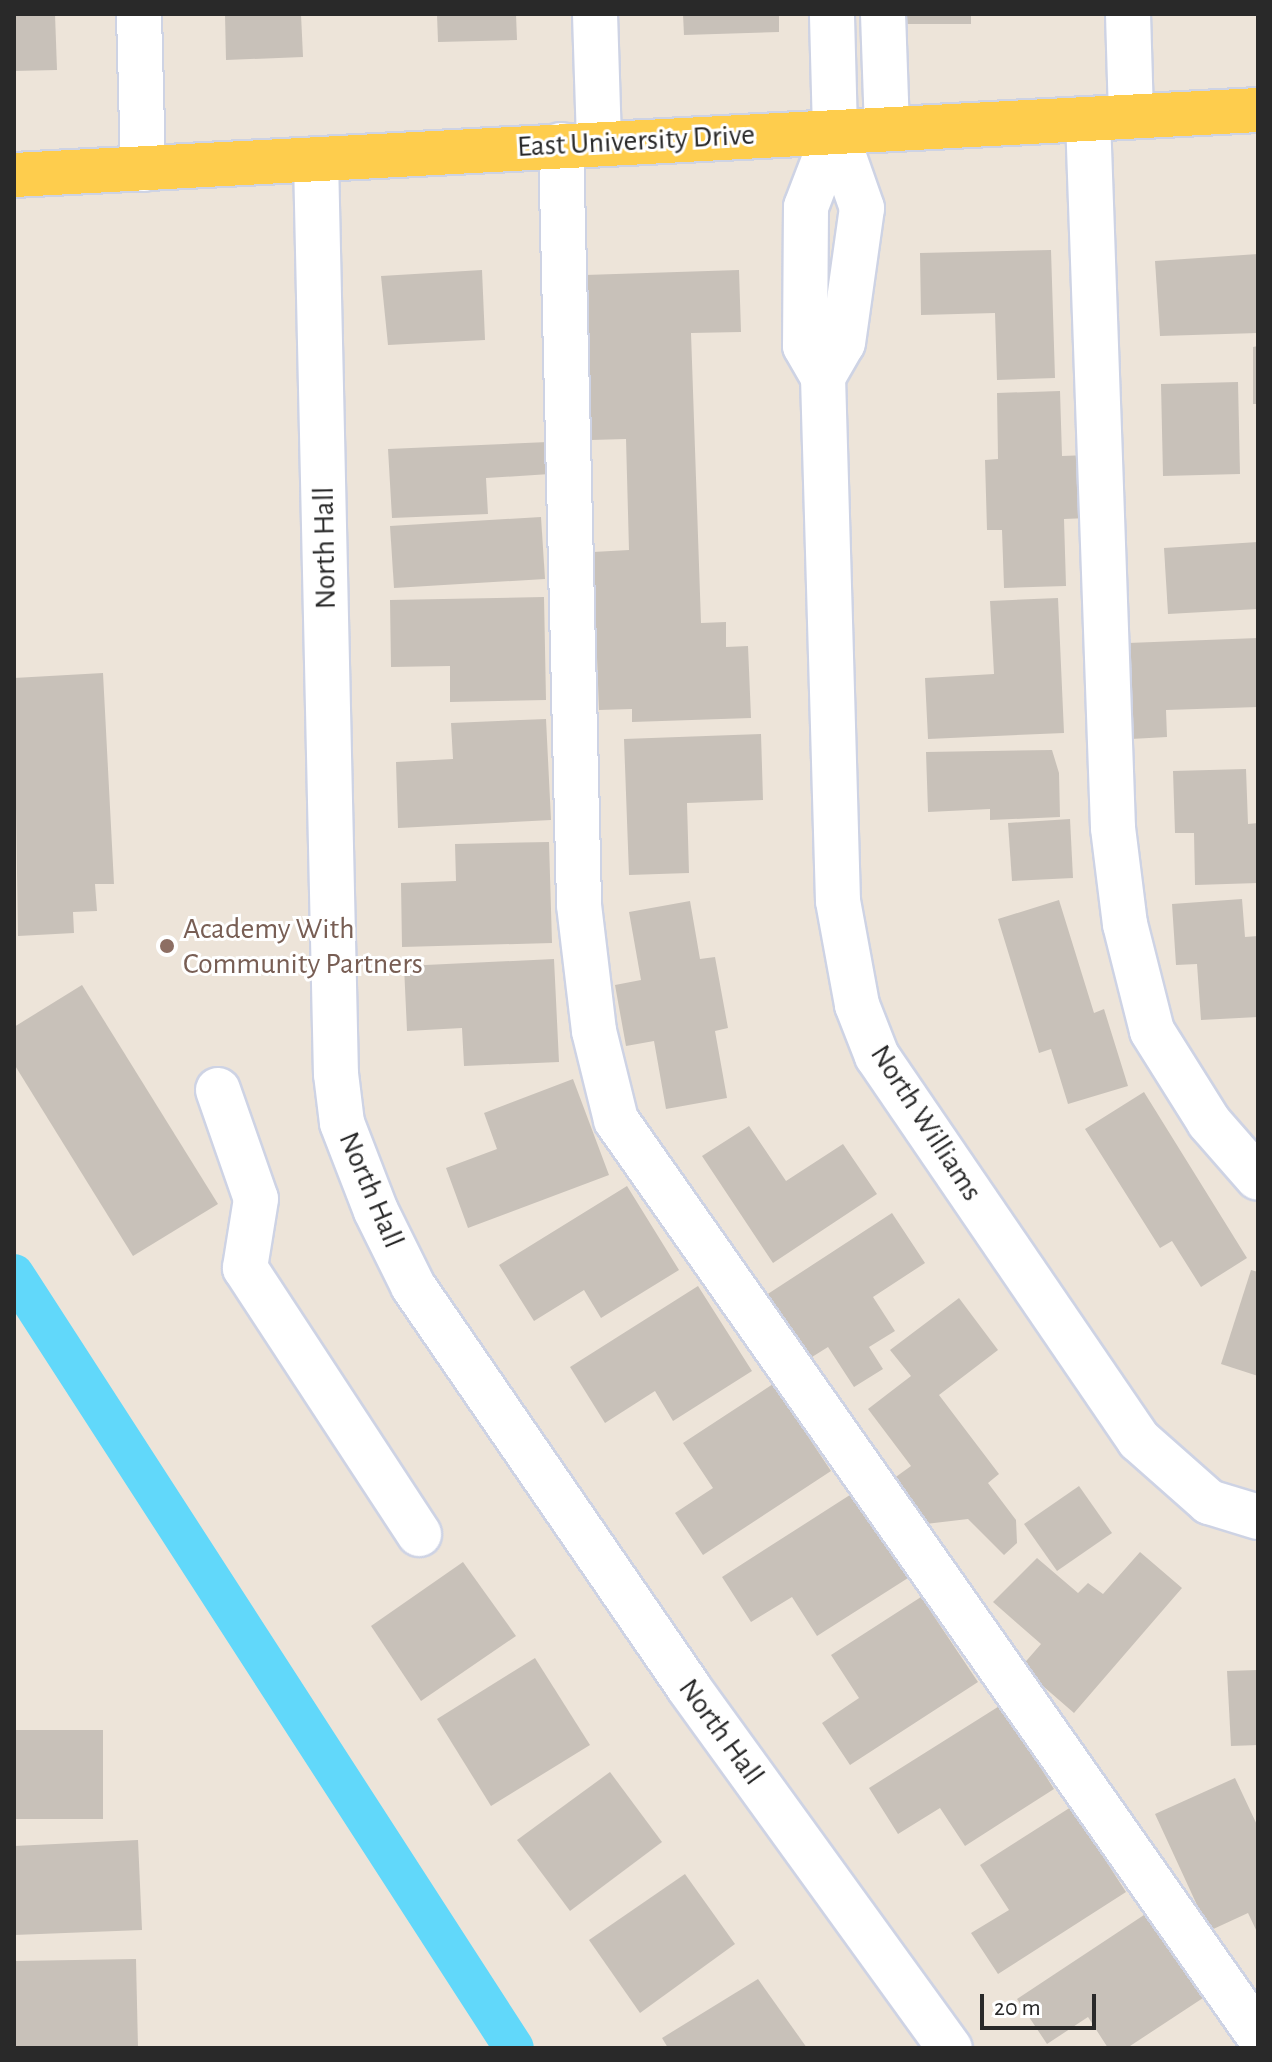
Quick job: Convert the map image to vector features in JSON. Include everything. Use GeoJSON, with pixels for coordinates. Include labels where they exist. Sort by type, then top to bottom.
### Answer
{"type":"FeatureCollection","features":[{"type":"Feature","properties":{"kind":"main road","name":"East University Drive"},"geometry":{"type":"LineString","coordinates":[[14,175],[1258,110]]}},
{"type":"Feature","properties":{"kind":"street"},"geometry":{"type":"LineString","coordinates":[[139,14],[143,169]]}},
{"type":"Feature","properties":{"kind":"street"},"geometry":{"type":"LineString","coordinates":[[595,14],[580,144],[579,905],[594,1031],[616,1120],[1258,2035]]}},
{"type":"Feature","properties":{"kind":"street","name":"North Williams"},"geometry":{"type":"LineString","coordinates":[[832,14],[835,131],[862,208],[843,343],[823,377],[838,901],[857,1005],[877,1056],[1139,1440],[1209,1502],[1258,1517]]}},
{"type":"Feature","properties":{"kind":"street"},"geometry":{"type":"LineString","coordinates":[[883,14],[887,129]]}},
{"type":"Feature","properties":{"kind":"street"},"geometry":{"type":"LineString","coordinates":[[1128,14],[1131,116]]}},
{"type":"Feature","properties":{"kind":"street"},"geometry":{"type":"LineString","coordinates":[[1088,119],[1113,828],[1125,924],[1152,1031],[1209,1122],[1258,1178]]}},
{"type":"Feature","properties":{"kind":"street","name":"North Hall"},"geometry":{"type":"LineString","coordinates":[[316,159],[336,1074],[342,1123],[376,1211],[413,1286],[689,1688],[950,2048]]}},
{"type":"Feature","properties":{"kind":"street"},"geometry":{"type":"LineString","coordinates":[[218,1090],[256,1199],[245,1268],[419,1534]]}},
{"type":"Feature","properties":{"kind":"building"},"geometry":{"type":"Polygon","coordinates":[[[14,14],[55,14],[57,70],[14,71],[14,14]]]}},
{"type":"Feature","properties":{"kind":"building"},"geometry":{"type":"Polygon","coordinates":[[[225,14],[301,14],[303,57],[226,60],[225,14]]]}},
{"type":"Feature","properties":{"kind":"building"},"geometry":{"type":"Polygon","coordinates":[[[437,14],[516,14],[517,40],[438,42],[437,14]]]}},
{"type":"Feature","properties":{"kind":"building"},"geometry":{"type":"Polygon","coordinates":[[[683,14],[779,14],[779,32],[684,35],[683,14]]]}},
{"type":"Feature","properties":{"kind":"building"},"geometry":{"type":"Polygon","coordinates":[[[898,14],[971,14],[971,24],[899,24],[898,14]]]}},
{"type":"Feature","properties":{"kind":"building"},"geometry":{"type":"Polygon","coordinates":[[[1051,250],[1055,378],[997,380],[995,313],[921,315],[920,253],[1051,250]]]}},
{"type":"Feature","properties":{"kind":"building"},"geometry":{"type":"Polygon","coordinates":[[[1258,254],[1258,333],[1160,336],[1155,261],[1258,254]]]}},
{"type":"Feature","properties":{"kind":"building"},"geometry":{"type":"Polygon","coordinates":[[[482,270],[485,340],[388,345],[381,276],[482,270]]]}},
{"type":"Feature","properties":{"kind":"building"},"geometry":{"type":"Polygon","coordinates":[[[739,270],[741,332],[691,333],[701,623],[726,622],[726,647],[748,646],[751,718],[632,722],[632,709],[599,710],[593,552],[629,550],[626,439],[591,440],[585,275],[739,270]]]}},
{"type":"Feature","properties":{"kind":"building"},"geometry":{"type":"Polygon","coordinates":[[[1258,346],[1258,404],[1253,404],[1253,347],[1258,346]]]}},
{"type":"Feature","properties":{"kind":"building"},"geometry":{"type":"Polygon","coordinates":[[[1238,382],[1240,474],[1163,476],[1161,384],[1238,382]]]}},
{"type":"Feature","properties":{"kind":"building"},"geometry":{"type":"Polygon","coordinates":[[[1060,391],[1062,456],[1089,455],[1088,518],[1064,519],[1066,586],[1004,588],[1002,530],[987,530],[985,460],[998,459],[997,393],[1060,391]]]}},
{"type":"Feature","properties":{"kind":"building"},"geometry":{"type":"Polygon","coordinates":[[[548,442],[550,474],[486,478],[488,514],[392,518],[388,449],[548,442]]]}},
{"type":"Feature","properties":{"kind":"building"},"geometry":{"type":"Polygon","coordinates":[[[541,517],[545,579],[394,588],[390,526],[541,517]]]}},
{"type":"Feature","properties":{"kind":"building"},"geometry":{"type":"Polygon","coordinates":[[[1258,542],[1258,609],[1168,614],[1164,548],[1258,542]]]}},
{"type":"Feature","properties":{"kind":"building"},"geometry":{"type":"Polygon","coordinates":[[[544,597],[546,700],[450,702],[450,666],[391,667],[390,600],[544,597]]]}},
{"type":"Feature","properties":{"kind":"building"},"geometry":{"type":"Polygon","coordinates":[[[1058,598],[1064,733],[928,739],[925,678],[994,674],[990,601],[1058,598]]]}},
{"type":"Feature","properties":{"kind":"building"},"geometry":{"type":"Polygon","coordinates":[[[1258,638],[1258,707],[1166,710],[1167,737],[1131,739],[1128,643],[1258,638]]]}},
{"type":"Feature","properties":{"kind":"building"},"geometry":{"type":"Polygon","coordinates":[[[103,673],[114,884],[95,884],[97,911],[73,912],[74,933],[18,936],[14,678],[103,673]]]}},
{"type":"Feature","properties":{"kind":"building"},"geometry":{"type":"Polygon","coordinates":[[[546,719],[551,820],[398,828],[396,762],[453,759],[451,723],[546,719]]]}},
{"type":"Feature","properties":{"kind":"building"},"geometry":{"type":"Polygon","coordinates":[[[761,734],[763,800],[687,803],[689,873],[629,875],[624,739],[761,734]]]}},
{"type":"Feature","properties":{"kind":"building"},"geometry":{"type":"Polygon","coordinates":[[[1052,750],[1059,773],[1060,817],[990,820],[990,809],[928,812],[926,752],[1052,750]]]}},
{"type":"Feature","properties":{"kind":"building"},"geometry":{"type":"Polygon","coordinates":[[[1246,769],[1248,824],[1258,823],[1258,883],[1195,885],[1194,833],[1175,833],[1173,771],[1246,769]]]}},
{"type":"Feature","properties":{"kind":"building"},"geometry":{"type":"Polygon","coordinates":[[[1070,819],[1073,878],[1012,881],[1008,823],[1070,819]]]}},
{"type":"Feature","properties":{"kind":"building"},"geometry":{"type":"Polygon","coordinates":[[[549,842],[552,943],[402,947],[401,883],[456,881],[455,844],[549,842]]]}},
{"type":"Feature","properties":{"kind":"building"},"geometry":{"type":"Polygon","coordinates":[[[1242,899],[1245,937],[1258,936],[1258,1017],[1201,1020],[1197,964],[1176,965],[1172,904],[1242,899]]]}},
{"type":"Feature","properties":{"kind":"building"},"geometry":{"type":"Polygon","coordinates":[[[1059,900],[1094,1013],[1104,1009],[1128,1086],[1068,1104],[1051,1049],[1039,1053],[998,919],[1059,900]]]}},
{"type":"Feature","properties":{"kind":"building"},"geometry":{"type":"Polygon","coordinates":[[[690,901],[700,959],[715,957],[728,1028],[715,1031],[727,1098],[666,1109],[654,1041],[626,1046],[615,985],[641,980],[629,912],[690,901]]]}},
{"type":"Feature","properties":{"kind":"building"},"geometry":{"type":"Polygon","coordinates":[[[554,959],[559,1062],[464,1066],[462,1028],[407,1031],[404,966],[554,959]]]}},
{"type":"Feature","properties":{"kind":"building"},"geometry":{"type":"Polygon","coordinates":[[[82,985],[218,1204],[133,1256],[14,1064],[14,1027],[82,985]]]}},
{"type":"Feature","properties":{"kind":"building"},"geometry":{"type":"Polygon","coordinates":[[[573,1079],[609,1175],[468,1228],[446,1168],[497,1149],[484,1113],[573,1079]]]}},
{"type":"Feature","properties":{"kind":"building"},"geometry":{"type":"Polygon","coordinates":[[[1144,1092],[1247,1258],[1201,1287],[1172,1241],[1160,1248],[1085,1129],[1144,1092]]]}},
{"type":"Feature","properties":{"kind":"building"},"geometry":{"type":"Polygon","coordinates":[[[749,1126],[786,1181],[843,1144],[877,1194],[773,1263],[702,1156],[749,1126]]]}},
{"type":"Feature","properties":{"kind":"building"},"geometry":{"type":"Polygon","coordinates":[[[627,1186],[679,1270],[601,1318],[584,1290],[534,1321],[499,1265],[627,1186]]]}},
{"type":"Feature","properties":{"kind":"building"},"geometry":{"type":"Polygon","coordinates":[[[892,1213],[925,1263],[873,1297],[895,1331],[869,1347],[883,1369],[854,1387],[828,1347],[796,1367],[754,1303],[892,1213]]]}},
{"type":"Feature","properties":{"kind":"building"},"geometry":{"type":"Polygon","coordinates":[[[1251,1270],[1258,1272],[1258,1376],[1221,1364],[1251,1270]]]}},
{"type":"Feature","properties":{"kind":"building"},"geometry":{"type":"Polygon","coordinates":[[[698,1286],[752,1371],[673,1421],[655,1391],[605,1423],[570,1367],[698,1286]]]}},
{"type":"Feature","properties":{"kind":"building"},"geometry":{"type":"Polygon","coordinates":[[[959,1298],[998,1350],[939,1395],[999,1474],[988,1483],[1016,1520],[1017,1543],[1004,1555],[968,1519],[917,1525],[886,1484],[911,1466],[868,1409],[911,1376],[890,1350],[959,1298]]]}},
{"type":"Feature","properties":{"kind":"building"},"geometry":{"type":"Polygon","coordinates":[[[773,1384],[831,1471],[703,1555],[675,1513],[713,1488],[683,1443],[773,1384]]]}},
{"type":"Feature","properties":{"kind":"building"},"geometry":{"type":"Polygon","coordinates":[[[1079,1486],[1112,1533],[1057,1571],[1024,1524],[1079,1486]]]}},
{"type":"Feature","properties":{"kind":"building"},"geometry":{"type":"Polygon","coordinates":[[[853,1493],[908,1578],[817,1636],[792,1597],[751,1622],[722,1577],[853,1493]]]}},
{"type":"Feature","properties":{"kind":"building"},"geometry":{"type":"Polygon","coordinates":[[[1140,1552],[1182,1588],[1074,1713],[1021,1667],[1041,1644],[993,1602],[1037,1558],[1078,1593],[1088,1583],[1103,1594],[1140,1552]]]}},
{"type":"Feature","properties":{"kind":"building"},"geometry":{"type":"Polygon","coordinates":[[[463,1562],[516,1636],[421,1701],[371,1626],[463,1562]]]}},
{"type":"Feature","properties":{"kind":"building"},"geometry":{"type":"Polygon","coordinates":[[[921,1597],[978,1682],[850,1765],[822,1723],[859,1698],[831,1655],[921,1597]]]}},
{"type":"Feature","properties":{"kind":"building"},"geometry":{"type":"Polygon","coordinates":[[[535,1658],[590,1745],[491,1806],[437,1719],[535,1658]]]}},
{"type":"Feature","properties":{"kind":"building"},"geometry":{"type":"Polygon","coordinates":[[[1258,1670],[1258,1745],[1231,1746],[1227,1671],[1258,1670]]]}},
{"type":"Feature","properties":{"kind":"building"},"geometry":{"type":"Polygon","coordinates":[[[1001,1705],[1054,1789],[965,1846],[940,1808],[898,1834],[869,1788],[1001,1705]]]}},
{"type":"Feature","properties":{"kind":"building"},"geometry":{"type":"Polygon","coordinates":[[[14,1730],[103,1730],[103,1819],[14,1819],[14,1730]]]}},
{"type":"Feature","properties":{"kind":"building"},"geometry":{"type":"Polygon","coordinates":[[[610,1772],[662,1842],[570,1911],[517,1840],[610,1772]]]}},
{"type":"Feature","properties":{"kind":"building"},"geometry":{"type":"Polygon","coordinates":[[[1235,1778],[1258,1827],[1258,1934],[1248,1913],[1209,1931],[1155,1814],[1235,1778]]]}},
{"type":"Feature","properties":{"kind":"building"},"geometry":{"type":"Polygon","coordinates":[[[1071,1807],[1126,1892],[998,1974],[971,1933],[1009,1910],[980,1865],[1071,1807]]]}},
{"type":"Feature","properties":{"kind":"building"},"geometry":{"type":"Polygon","coordinates":[[[138,1840],[142,1930],[14,1935],[14,1846],[138,1840]]]}},
{"type":"Feature","properties":{"kind":"building"},"geometry":{"type":"Polygon","coordinates":[[[685,1874],[735,1944],[640,2013],[589,1940],[685,1874]]]}},
{"type":"Feature","properties":{"kind":"building"},"geometry":{"type":"Polygon","coordinates":[[[1147,1913],[1203,1998],[1127,2048],[1108,2048],[1088,2017],[1047,2044],[1017,1999],[1147,1913]]]}},
{"type":"Feature","properties":{"kind":"building"},"geometry":{"type":"Polygon","coordinates":[[[136,1959],[138,2048],[14,2048],[14,1961],[136,1959]]]}},
{"type":"Feature","properties":{"kind":"building"},"geometry":{"type":"Polygon","coordinates":[[[758,1979],[807,2048],[668,2048],[662,2038],[758,1979]]]}},
{"type":"Feature","properties":{"kind":"waterway"},"geometry":{"type":"LineString","coordinates":[[14,1274],[514,2048]]}},
{"type":"Feature","properties":{"kind":"place","name":"Academy With Community Partners"},"geometry":{"type":"Point","coordinates":[167,946]}}]}
